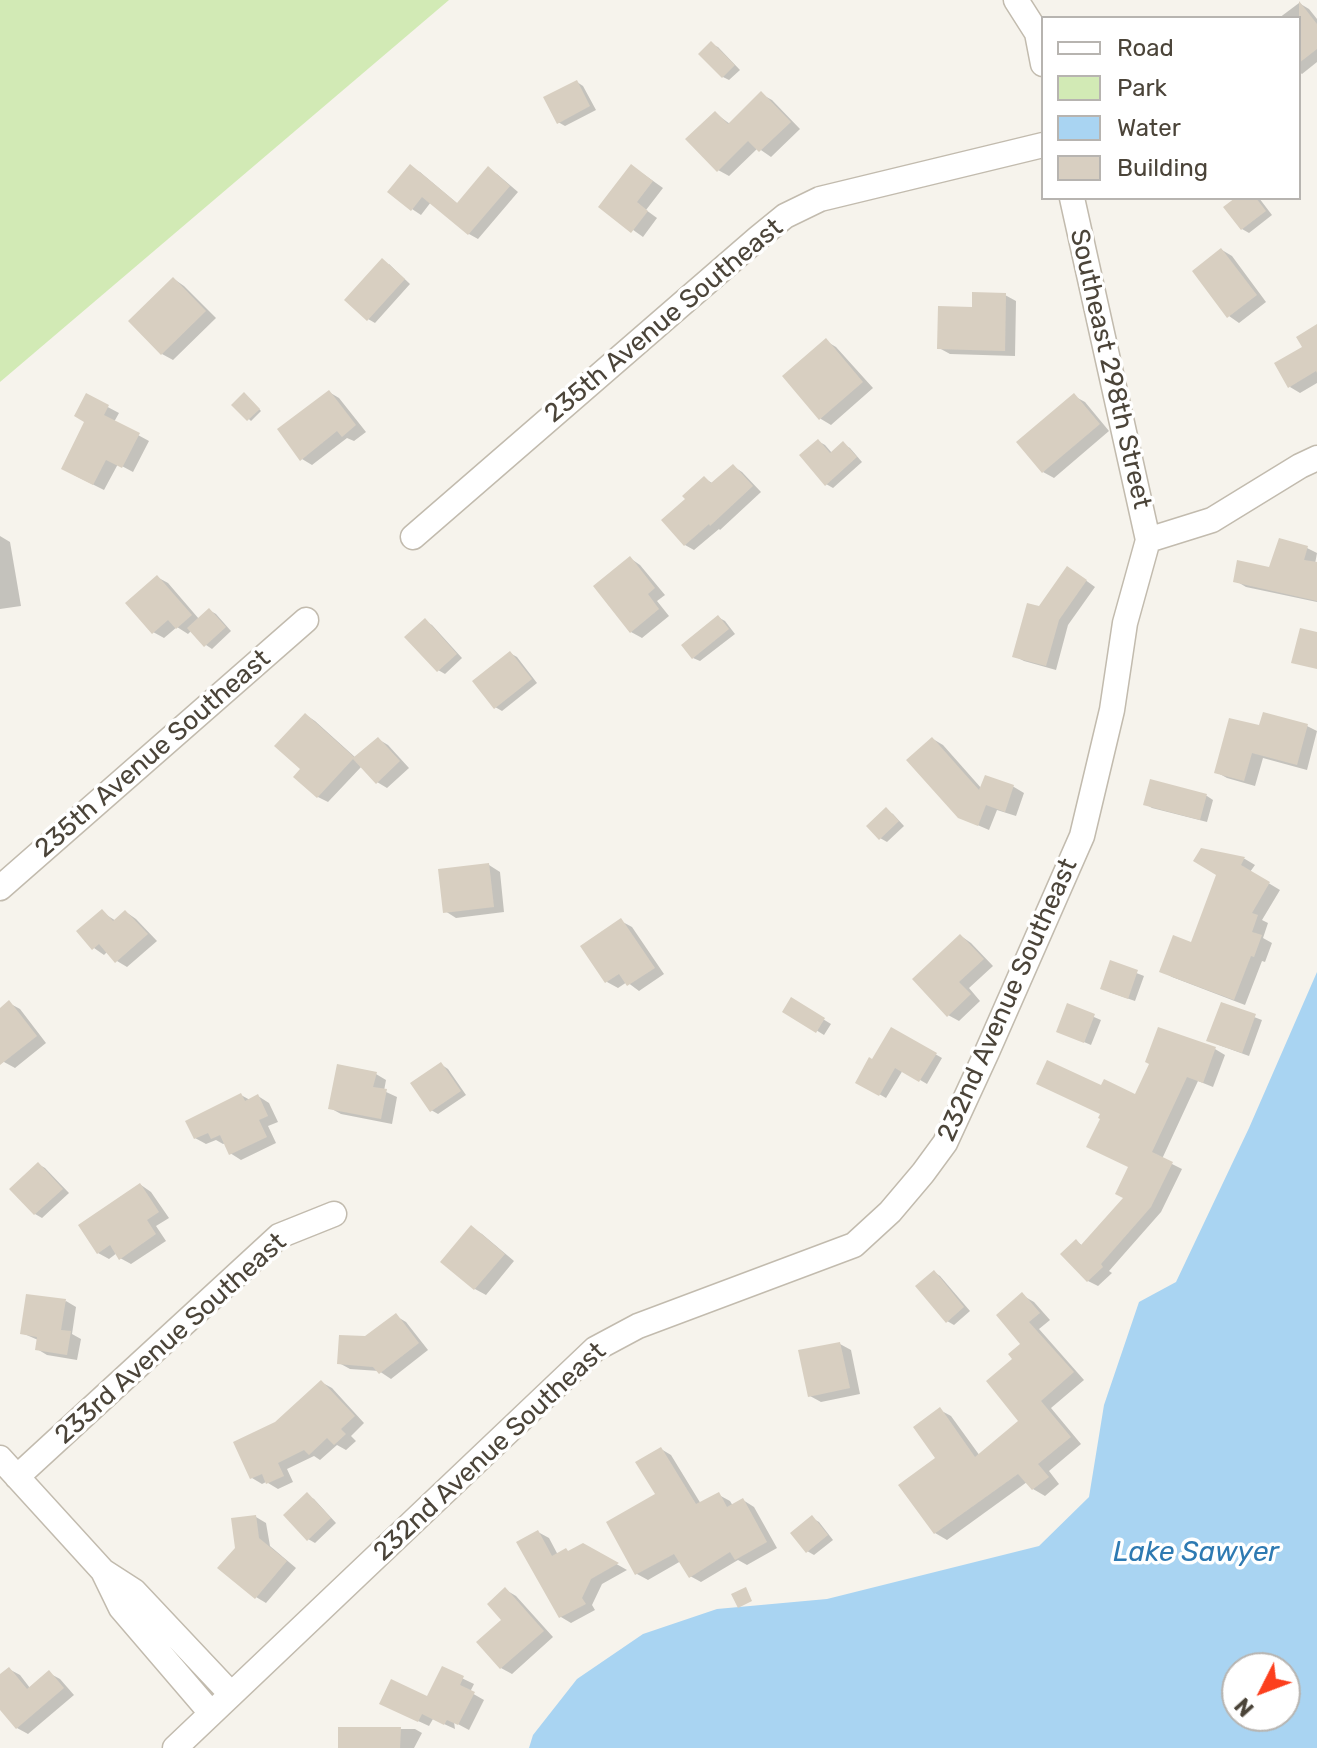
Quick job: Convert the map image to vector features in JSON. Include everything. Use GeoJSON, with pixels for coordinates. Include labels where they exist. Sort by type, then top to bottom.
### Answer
{"type":"FeatureCollection","features":[{"type":"Feature","properties":{"kind":"street"},"geometry":{"type":"LineString","coordinates":[[1016,0],[1037,33],[1041,54]]}},
{"type":"Feature","properties":{"kind":"street","name":"235th Avenue Southeast"},"geometry":{"type":"LineString","coordinates":[[413,537],[785,216],[820,199],[1041,145]]}},
{"type":"Feature","properties":{"kind":"street","name":"Southeast 298th Street"},"geometry":{"type":"LineString","coordinates":[[1072,200],[1148,540]]}},
{"type":"Feature","properties":{"kind":"street"},"geometry":{"type":"LineString","coordinates":[[1148,540],[1212,520],[1317,458]]}},
{"type":"Feature","properties":{"kind":"street","name":"232nd Avenue Southeast"},"geometry":{"type":"LineString","coordinates":[[175,1748],[595,1349],[638,1326],[854,1245],[890,1212],[923,1173],[945,1143],[1082,836],[1112,710],[1125,623],[1148,540]]}},
{"type":"Feature","properties":{"kind":"street","name":"235th Avenue Southeast"},"geometry":{"type":"LineString","coordinates":[[0,888],[306,620]]}},
{"type":"Feature","properties":{"kind":"street","name":"233rd Avenue Southeast"},"geometry":{"type":"LineString","coordinates":[[17,1477],[279,1236],[334,1214]]}},
{"type":"Feature","properties":{"kind":"street"},"geometry":{"type":"LineString","coordinates":[[0,1458],[103,1571],[134,1591],[231,1694]]}},
{"type":"Feature","properties":{"kind":"street"},"geometry":{"type":"LineString","coordinates":[[103,1571],[121,1608],[211,1713]]}},
{"type":"Feature","properties":{"kind":"green space"},"geometry":{"type":"Polygon","coordinates":[[[0,0],[449,0],[0,382],[0,0]]]}},
{"type":"Feature","properties":{"kind":"water","name":"Lake Sawyer"},"geometry":{"type":"Polygon","coordinates":[[[1317,972],[1317,1748],[529,1748],[533,1735],[577,1679],[643,1634],[717,1609],[827,1599],[1039,1546],[1089,1497],[1104,1405],[1139,1302],[1176,1282],[1249,1128],[1317,972]]]}},
{"type":"Feature","properties":{"kind":"building"},"geometry":{"type":"Polygon","coordinates":[[[1299,1],[1317,24],[1317,49],[1301,61],[1301,16],[1299,1]]]}},
{"type":"Feature","properties":{"kind":"building"},"geometry":{"type":"Polygon","coordinates":[[[711,41],[735,65],[722,78],[698,54],[711,41]]]}},
{"type":"Feature","properties":{"kind":"building"},"geometry":{"type":"Polygon","coordinates":[[[577,80],[590,106],[557,124],[543,97],[577,80]]]}},
{"type":"Feature","properties":{"kind":"building"},"geometry":{"type":"Polygon","coordinates":[[[761,91],[791,122],[759,152],[748,141],[717,172],[685,139],[715,111],[728,124],[761,91]]]}},
{"type":"Feature","properties":{"kind":"building"},"geometry":{"type":"Polygon","coordinates":[[[410,164],[457,203],[488,166],[510,186],[468,235],[422,197],[411,211],[387,192],[410,164]]]}},
{"type":"Feature","properties":{"kind":"building"},"geometry":{"type":"Polygon","coordinates":[[[631,164],[653,181],[637,202],[648,211],[631,233],[598,207],[631,164]]]}},
{"type":"Feature","properties":{"kind":"building"},"geometry":{"type":"Polygon","coordinates":[[[1232,200],[1258,200],[1266,211],[1241,230],[1223,207],[1232,200]]]}},
{"type":"Feature","properties":{"kind":"building"},"geometry":{"type":"Polygon","coordinates":[[[1221,248],[1257,295],[1227,318],[1192,271],[1221,248]]]}},
{"type":"Feature","properties":{"kind":"building"},"geometry":{"type":"Polygon","coordinates":[[[382,258],[405,279],[367,321],[344,300],[382,258]]]}},
{"type":"Feature","properties":{"kind":"building"},"geometry":{"type":"Polygon","coordinates":[[[173,277],[206,311],[161,355],[128,321],[173,277]]]}},
{"type":"Feature","properties":{"kind":"building"},"geometry":{"type":"Polygon","coordinates":[[[972,292],[1006,293],[1005,351],[937,349],[938,306],[972,307],[972,292]]]}},
{"type":"Feature","properties":{"kind":"building"},"geometry":{"type":"Polygon","coordinates":[[[1317,324],[1317,373],[1288,388],[1274,363],[1302,347],[1296,337],[1317,324]]]}},
{"type":"Feature","properties":{"kind":"building"},"geometry":{"type":"Polygon","coordinates":[[[826,338],[863,382],[819,420],[782,376],[826,338]]]}},
{"type":"Feature","properties":{"kind":"building"},"geometry":{"type":"Polygon","coordinates":[[[329,390],[356,425],[342,437],[337,431],[300,461],[277,429],[329,390]]]}},
{"type":"Feature","properties":{"kind":"building"},"geometry":{"type":"Polygon","coordinates":[[[244,392],[260,409],[247,421],[231,405],[244,392]]]}},
{"type":"Feature","properties":{"kind":"building"},"geometry":{"type":"Polygon","coordinates":[[[86,393],[109,405],[104,415],[140,433],[122,468],[106,460],[93,485],[61,469],[84,422],[74,416],[86,393]]]}},
{"type":"Feature","properties":{"kind":"building"},"geometry":{"type":"Polygon","coordinates":[[[1074,393],[1100,424],[1042,473],[1016,442],[1074,393]]]}},
{"type":"Feature","properties":{"kind":"building"},"geometry":{"type":"Polygon","coordinates":[[[818,439],[830,453],[843,441],[857,457],[825,486],[799,455],[818,439]]]}},
{"type":"Feature","properties":{"kind":"building"},"geometry":{"type":"Polygon","coordinates":[[[733,464],[753,486],[684,546],[661,520],[685,499],[682,496],[704,476],[711,483],[733,464]]]}},
{"type":"Feature","properties":{"kind":"building"},"geometry":{"type":"Polygon","coordinates":[[[1279,538],[1308,546],[1304,560],[1317,562],[1317,601],[1233,582],[1237,560],[1269,567],[1279,538]]]}},
{"type":"Feature","properties":{"kind":"building"},"geometry":{"type":"Polygon","coordinates":[[[630,556],[655,588],[648,594],[659,609],[630,633],[593,586],[630,556]]]}},
{"type":"Feature","properties":{"kind":"building"},"geometry":{"type":"Polygon","coordinates":[[[1067,566],[1087,580],[1059,620],[1046,666],[1012,657],[1027,603],[1039,606],[1067,566]]]}},
{"type":"Feature","properties":{"kind":"building"},"geometry":{"type":"Polygon","coordinates":[[[157,575],[192,615],[176,629],[168,620],[152,634],[125,603],[157,575]]]}},
{"type":"Feature","properties":{"kind":"building"},"geometry":{"type":"Polygon","coordinates":[[[209,608],[226,627],[204,647],[187,628],[209,608]]]}},
{"type":"Feature","properties":{"kind":"building"},"geometry":{"type":"Polygon","coordinates":[[[718,615],[729,629],[692,659],[681,645],[718,615]]]}},
{"type":"Feature","properties":{"kind":"building"},"geometry":{"type":"Polygon","coordinates":[[[425,618],[457,654],[437,672],[404,637],[425,618]]]}},
{"type":"Feature","properties":{"kind":"building"},"geometry":{"type":"Polygon","coordinates":[[[1300,628],[1317,632],[1317,669],[1291,663],[1300,628]]]}},
{"type":"Feature","properties":{"kind":"building"},"geometry":{"type":"Polygon","coordinates":[[[510,651],[532,679],[494,709],[472,681],[510,651]]]}},
{"type":"Feature","properties":{"kind":"building"},"geometry":{"type":"Polygon","coordinates":[[[1263,712],[1308,724],[1297,765],[1252,753],[1244,781],[1214,773],[1229,718],[1259,725],[1263,712]]]}},
{"type":"Feature","properties":{"kind":"building"},"geometry":{"type":"Polygon","coordinates":[[[305,713],[354,757],[378,737],[400,761],[376,784],[353,759],[317,798],[293,777],[300,769],[274,746],[305,713]]]}},
{"type":"Feature","properties":{"kind":"building"},"geometry":{"type":"Polygon","coordinates":[[[932,737],[979,790],[985,775],[1014,785],[1005,812],[986,805],[978,826],[958,818],[906,760],[932,737]]]}},
{"type":"Feature","properties":{"kind":"building"},"geometry":{"type":"Polygon","coordinates":[[[1150,779],[1207,794],[1200,820],[1143,805],[1150,779]]]}},
{"type":"Feature","properties":{"kind":"building"},"geometry":{"type":"Polygon","coordinates":[[[886,807],[899,821],[879,840],[866,826],[886,807]]]}},
{"type":"Feature","properties":{"kind":"building"},"geometry":{"type":"Polygon","coordinates":[[[1201,848],[1245,857],[1241,865],[1270,882],[1252,913],[1258,915],[1252,932],[1262,935],[1234,1000],[1159,972],[1173,935],[1191,942],[1216,875],[1193,861],[1201,848]]]}},
{"type":"Feature","properties":{"kind":"building"},"geometry":{"type":"Polygon","coordinates":[[[489,863],[494,907],[443,913],[438,869],[489,863]]]}},
{"type":"Feature","properties":{"kind":"building"},"geometry":{"type":"Polygon","coordinates":[[[102,909],[113,921],[125,910],[148,934],[115,963],[99,944],[92,950],[76,931],[102,909]]]}},
{"type":"Feature","properties":{"kind":"building"},"geometry":{"type":"Polygon","coordinates":[[[621,918],[655,968],[627,986],[619,974],[605,983],[580,946],[621,918]]]}},
{"type":"Feature","properties":{"kind":"building"},"geometry":{"type":"Polygon","coordinates":[[[960,934],[984,959],[959,982],[971,994],[947,1017],[912,979],[960,934]]]}},
{"type":"Feature","properties":{"kind":"building"},"geometry":{"type":"Polygon","coordinates":[[[1110,960],[1138,970],[1128,999],[1100,989],[1110,960]]]}},
{"type":"Feature","properties":{"kind":"building"},"geometry":{"type":"Polygon","coordinates":[[[791,997],[825,1018],[816,1033],[782,1012],[791,997]]]}},
{"type":"Feature","properties":{"kind":"building"},"geometry":{"type":"Polygon","coordinates":[[[9,1000],[37,1036],[0,1065],[0,1008],[9,1000]]]}},
{"type":"Feature","properties":{"kind":"building"},"geometry":{"type":"Polygon","coordinates":[[[1221,1002],[1256,1014],[1242,1053],[1206,1041],[1221,1002]]]}},
{"type":"Feature","properties":{"kind":"building"},"geometry":{"type":"Polygon","coordinates":[[[1067,1003],[1095,1014],[1084,1043],[1056,1032],[1067,1003]]]}},
{"type":"Feature","properties":{"kind":"building"},"geometry":{"type":"Polygon","coordinates":[[[891,1027],[937,1053],[919,1082],[895,1068],[879,1096],[855,1083],[891,1027]]]}},
{"type":"Feature","properties":{"kind":"building"},"geometry":{"type":"Polygon","coordinates":[[[1158,1027],[1216,1047],[1203,1083],[1187,1077],[1152,1152],[1173,1162],[1151,1207],[1101,1264],[1103,1267],[1087,1282],[1060,1254],[1076,1239],[1081,1245],[1123,1198],[1115,1194],[1128,1167],[1086,1147],[1100,1114],[1036,1084],[1047,1060],[1101,1085],[1104,1079],[1135,1094],[1149,1064],[1145,1062],[1158,1027]]]}},
{"type":"Feature","properties":{"kind":"building"},"geometry":{"type":"Polygon","coordinates":[[[441,1062],[461,1091],[430,1112],[410,1083],[441,1062]]]}},
{"type":"Feature","properties":{"kind":"building"},"geometry":{"type":"Polygon","coordinates":[[[337,1064],[377,1072],[373,1087],[387,1089],[381,1119],[328,1109],[337,1064]]]}},
{"type":"Feature","properties":{"kind":"building"},"geometry":{"type":"Polygon","coordinates":[[[241,1093],[245,1101],[258,1094],[268,1116],[259,1120],[267,1137],[229,1155],[220,1135],[211,1139],[208,1133],[194,1139],[185,1121],[241,1093]]]}},
{"type":"Feature","properties":{"kind":"building"},"geometry":{"type":"Polygon","coordinates":[[[38,1162],[63,1189],[34,1215],[9,1189],[38,1162]]]}},
{"type":"Feature","properties":{"kind":"building"},"geometry":{"type":"Polygon","coordinates":[[[140,1183],[159,1212],[147,1220],[156,1234],[119,1260],[110,1245],[97,1254],[78,1225],[140,1183]]]}},
{"type":"Feature","properties":{"kind":"building"},"geometry":{"type":"Polygon","coordinates":[[[471,1225],[505,1254],[474,1290],[440,1262],[471,1225]]]}},
{"type":"Feature","properties":{"kind":"building"},"geometry":{"type":"Polygon","coordinates":[[[934,1270],[964,1307],[946,1323],[915,1286],[934,1270]]]}},
{"type":"Feature","properties":{"kind":"building"},"geometry":{"type":"Polygon","coordinates":[[[1022,1292],[1040,1313],[1029,1322],[1074,1372],[1041,1401],[1071,1437],[1038,1464],[1049,1477],[1032,1490],[1018,1474],[934,1534],[898,1485],[935,1458],[913,1427],[940,1407],[975,1457],[1018,1421],[986,1381],[1012,1359],[1008,1354],[1020,1344],[996,1315],[1022,1292]]]}},
{"type":"Feature","properties":{"kind":"building"},"geometry":{"type":"Polygon","coordinates":[[[26,1294],[66,1299],[61,1330],[71,1331],[67,1355],[35,1350],[37,1337],[20,1334],[26,1294]]]}},
{"type":"Feature","properties":{"kind":"building"},"geometry":{"type":"Polygon","coordinates":[[[396,1313],[419,1343],[379,1374],[373,1367],[337,1364],[339,1335],[365,1336],[396,1313]]]}},
{"type":"Feature","properties":{"kind":"building"},"geometry":{"type":"Polygon","coordinates":[[[840,1342],[850,1388],[808,1397],[798,1350],[840,1342]]]}},
{"type":"Feature","properties":{"kind":"building"},"geometry":{"type":"Polygon","coordinates":[[[321,1380],[355,1416],[341,1429],[346,1434],[334,1445],[327,1438],[309,1455],[304,1450],[278,1463],[284,1476],[266,1484],[262,1474],[250,1479],[233,1442],[275,1422],[321,1380]]]}},
{"type":"Feature","properties":{"kind":"building"},"geometry":{"type":"Polygon","coordinates":[[[661,1447],[696,1504],[719,1492],[727,1507],[743,1498],[767,1542],[735,1560],[730,1552],[689,1578],[674,1554],[635,1575],[606,1522],[655,1494],[635,1462],[661,1447]]]}},
{"type":"Feature","properties":{"kind":"building"},"geometry":{"type":"Polygon","coordinates":[[[307,1492],[331,1518],[307,1541],[283,1515],[307,1492]]]}},
{"type":"Feature","properties":{"kind":"building"},"geometry":{"type":"Polygon","coordinates":[[[256,1515],[259,1538],[287,1561],[255,1599],[217,1568],[235,1548],[231,1518],[256,1515]]]}},
{"type":"Feature","properties":{"kind":"building"},"geometry":{"type":"Polygon","coordinates":[[[812,1515],[828,1535],[806,1553],[790,1533],[812,1515]]]}},
{"type":"Feature","properties":{"kind":"building"},"geometry":{"type":"Polygon","coordinates":[[[538,1530],[552,1556],[583,1543],[619,1563],[591,1579],[582,1598],[586,1604],[559,1618],[516,1542],[538,1530]]]}},
{"type":"Feature","properties":{"kind":"building"},"geometry":{"type":"Polygon","coordinates":[[[505,1587],[544,1631],[500,1669],[476,1642],[501,1620],[487,1604],[505,1587]]]}},
{"type":"Feature","properties":{"kind":"building"},"geometry":{"type":"Polygon","coordinates":[[[746,1587],[752,1601],[738,1608],[731,1594],[746,1587]]]}},
{"type":"Feature","properties":{"kind":"building"},"geometry":{"type":"Polygon","coordinates":[[[442,1666],[464,1676],[460,1685],[475,1692],[458,1725],[447,1720],[444,1725],[422,1714],[418,1722],[379,1704],[391,1679],[427,1696],[442,1666]]]}},
{"type":"Feature","properties":{"kind":"building"},"geometry":{"type":"Polygon","coordinates":[[[9,1667],[27,1689],[49,1670],[64,1688],[16,1729],[0,1710],[0,1674],[9,1667]]]}},
{"type":"Feature","properties":{"kind":"building"},"geometry":{"type":"Polygon","coordinates":[[[338,1727],[401,1727],[400,1748],[338,1748],[338,1727]]]}}]}
